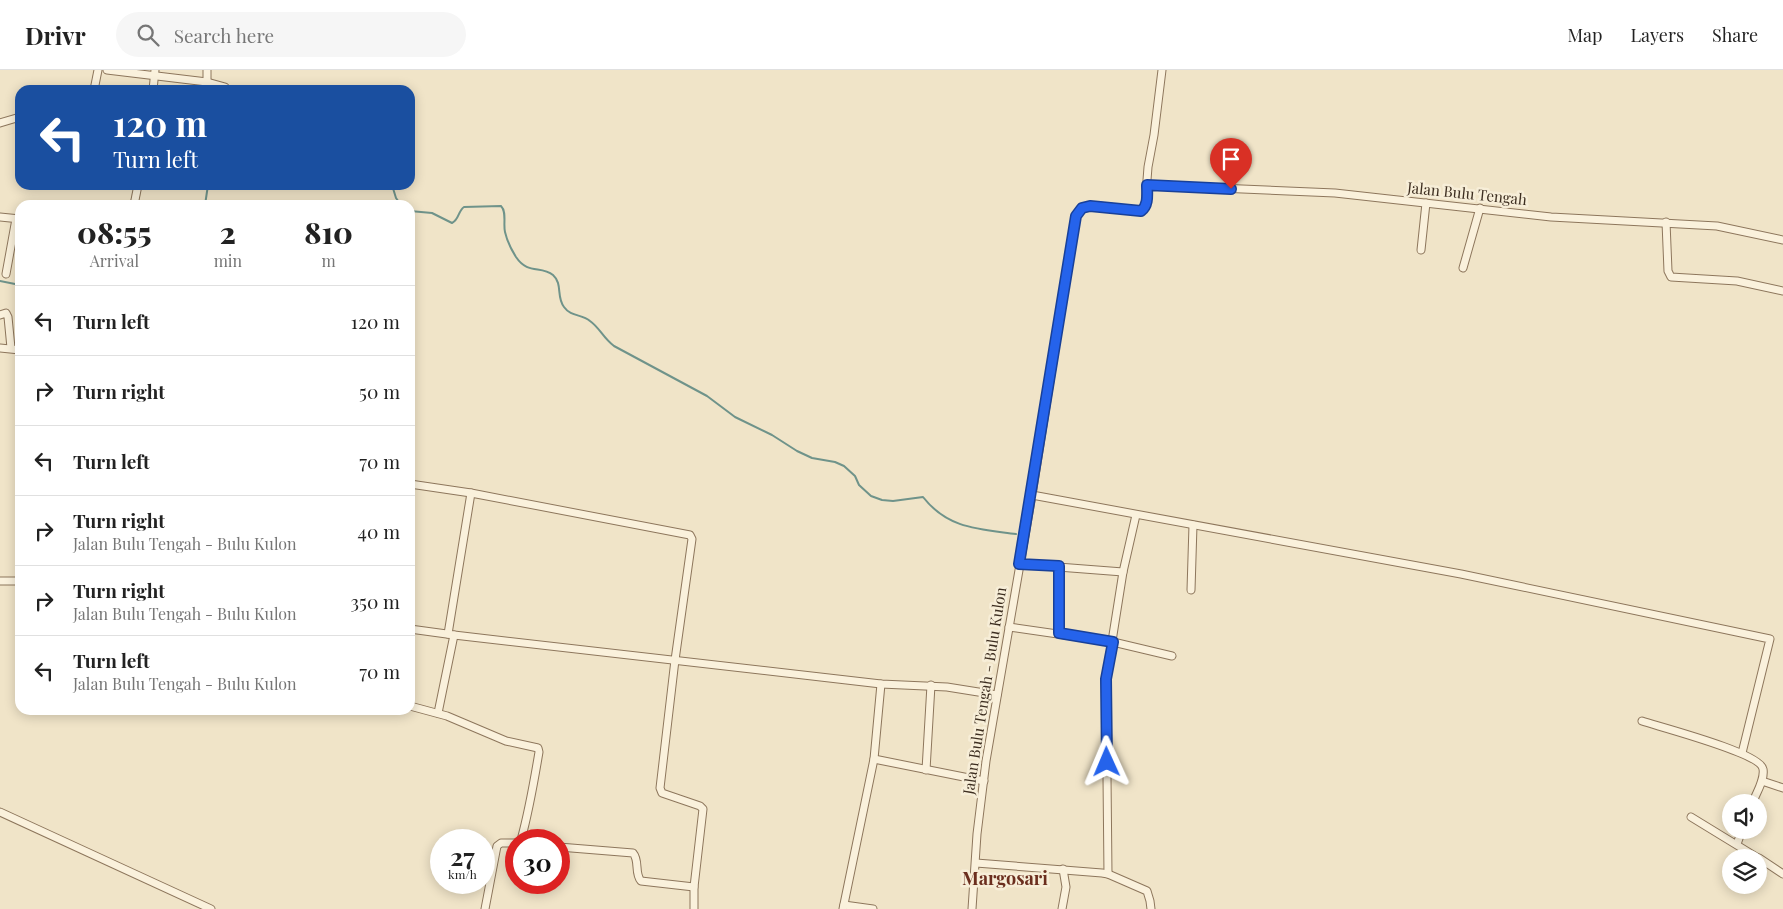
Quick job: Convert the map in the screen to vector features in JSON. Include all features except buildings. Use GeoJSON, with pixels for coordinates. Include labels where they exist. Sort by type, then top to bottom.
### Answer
{"type":"FeatureCollection","features":[{"type":"Feature","properties":{"kind":"street"},"geometry":{"type":"LineString","coordinates":[[95,85],[98,70]]}},
{"type":"Feature","properties":{"kind":"street"},"geometry":{"type":"LineString","coordinates":[[107,70],[155,73],[218,85]]}},
{"type":"Feature","properties":{"kind":"street"},"geometry":{"type":"LineString","coordinates":[[207,70],[208,82]]}},
{"type":"Feature","properties":{"kind":"street","name":"Jalan Bulu Tengah - Bulu Kulon"},"geometry":{"type":"LineString","coordinates":[[972,909],[984,781],[1076,216],[1082,208],[1090,206],[1141,211],[1145,206],[1162,73]]}},
{"type":"Feature","properties":{"kind":"street"},"geometry":{"type":"LineString","coordinates":[[0,122],[15,118]]}},
{"type":"Feature","properties":{"kind":"street","name":"Jalan Bulu Tengah"},"geometry":{"type":"LineString","coordinates":[[1147,185],[1335,193],[1551,217],[1717,226],[1783,240]]}},
{"type":"Feature","properties":{"kind":"street"},"geometry":{"type":"LineString","coordinates":[[1421,250],[1426,203]]}},
{"type":"Feature","properties":{"kind":"street"},"geometry":{"type":"LineString","coordinates":[[1463,268],[1480,208]]}},
{"type":"Feature","properties":{"kind":"street"},"geometry":{"type":"LineString","coordinates":[[0,217],[15,219]]}},
{"type":"Feature","properties":{"kind":"street"},"geometry":{"type":"LineString","coordinates":[[1666,222],[1668,271],[1672,276],[1737,281],[1783,291]]}},
{"type":"Feature","properties":{"kind":"street"},"geometry":{"type":"LineString","coordinates":[[6,274],[15,233]]}},
{"type":"Feature","properties":{"kind":"street"},"geometry":{"type":"LineString","coordinates":[[0,316],[6,314],[8,316],[11,348]]}},
{"type":"Feature","properties":{"kind":"street"},"geometry":{"type":"LineString","coordinates":[[0,348],[15,349]]}},
{"type":"Feature","properties":{"kind":"street"},"geometry":{"type":"LineString","coordinates":[[415,485],[471,493],[690,535],[692,539],[674,660],[660,790],[662,794],[703,808],[694,887],[694,909]]}},
{"type":"Feature","properties":{"kind":"street"},"geometry":{"type":"LineString","coordinates":[[438,713],[471,493]]}},
{"type":"Feature","properties":{"kind":"street"},"geometry":{"type":"LineString","coordinates":[[1032,495],[1461,574],[1770,640],[1742,753]]}},
{"type":"Feature","properties":{"kind":"street"},"geometry":{"type":"LineString","coordinates":[[1108,874],[1106,679],[1123,572],[1136,515]]}},
{"type":"Feature","properties":{"kind":"street"},"geometry":{"type":"LineString","coordinates":[[1191,590],[1193,525]]}},
{"type":"Feature","properties":{"kind":"street"},"geometry":{"type":"LineString","coordinates":[[1019,564],[1123,572]]}},
{"type":"Feature","properties":{"kind":"street"},"geometry":{"type":"LineString","coordinates":[[1059,566],[1059,633]]}},
{"type":"Feature","properties":{"kind":"street"},"geometry":{"type":"LineString","coordinates":[[0,580],[15,581]]}},
{"type":"Feature","properties":{"kind":"street"},"geometry":{"type":"LineString","coordinates":[[1009,627],[1113,642],[1172,656]]}},
{"type":"Feature","properties":{"kind":"street"},"geometry":{"type":"LineString","coordinates":[[415,630],[881,684],[931,686],[997,695]]}},
{"type":"Feature","properties":{"kind":"street"},"geometry":{"type":"LineString","coordinates":[[873,909],[844,907],[874,759],[881,684]]}},
{"type":"Feature","properties":{"kind":"street"},"geometry":{"type":"LineString","coordinates":[[926,770],[931,686]]}},
{"type":"Feature","properties":{"kind":"street"},"geometry":{"type":"LineString","coordinates":[[415,707],[438,713],[506,741],[538,748],[535,780],[524,829]]}},
{"type":"Feature","properties":{"kind":"street"},"geometry":{"type":"LineString","coordinates":[[1642,721],[1742,753],[1761,764],[1763,769],[1762,781],[1756,794]]}},
{"type":"Feature","properties":{"kind":"street"},"geometry":{"type":"LineString","coordinates":[[874,759],[984,781]]}},
{"type":"Feature","properties":{"kind":"street"},"geometry":{"type":"LineString","coordinates":[[1762,781],[1783,788]]}},
{"type":"Feature","properties":{"kind":"street"},"geometry":{"type":"LineString","coordinates":[[0,812],[211,909]]}},
{"type":"Feature","properties":{"kind":"street"},"geometry":{"type":"LineString","coordinates":[[1691,817],[1744,849]]}},
{"type":"Feature","properties":{"kind":"street"},"geometry":{"type":"LineString","coordinates":[[1737,844],[1739,839]]}},
{"type":"Feature","properties":{"kind":"street"},"geometry":{"type":"LineString","coordinates":[[485,909],[498,846],[501,843],[505,843]]}},
{"type":"Feature","properties":{"kind":"street"},"geometry":{"type":"LineString","coordinates":[[570,848],[632,853],[637,858],[637,875],[641,881],[694,887]]}},
{"type":"Feature","properties":{"kind":"street"},"geometry":{"type":"LineString","coordinates":[[976,863],[1108,874],[1144,889],[1149,895],[1151,909]]}},
{"type":"Feature","properties":{"kind":"street"},"geometry":{"type":"LineString","coordinates":[[1767,864],[1783,874]]}},
{"type":"Feature","properties":{"kind":"street"},"geometry":{"type":"LineString","coordinates":[[1062,909],[1066,886],[1063,869]]}},
{"type":"Feature","properties":{"kind":"waterway"},"geometry":{"type":"LineString","coordinates":[[206,200],[207,190]]}},
{"type":"Feature","properties":{"kind":"waterway"},"geometry":{"type":"LineString","coordinates":[[394,190],[397,200]]}},
{"type":"Feature","properties":{"kind":"waterway"},"geometry":{"type":"LineString","coordinates":[[415,211],[432,213],[452,223],[464,207],[501,206],[504,211],[504,229],[509,245],[516,257],[525,266],[544,270],[553,275],[558,282],[560,299],[564,307],[570,312],[590,321],[614,346],[707,396],[735,417],[772,435],[797,451],[812,458],[835,462],[844,466],[855,476],[859,485],[871,496],[893,501],[923,497],[943,516],[965,526],[1016,534]]}},
{"type":"Feature","properties":{"kind":"waterway"},"geometry":{"type":"LineString","coordinates":[[0,281],[15,284]]}},
{"type":"Feature","properties":{"kind":"district","name":"Margosari"},"geometry":{"type":"Point","coordinates":[1005,879]}},
{"type":"Feature","properties":{"kind":"route"},"geometry":{"type":"LineString","coordinates":[[1107,762],[1106,679],[1113,642],[1059,633],[1059,566],[1019,564],[1032,495],[1076,216],[1082,208],[1090,206],[1141,211],[1147,202],[1147,185],[1231,189]]}}]}
